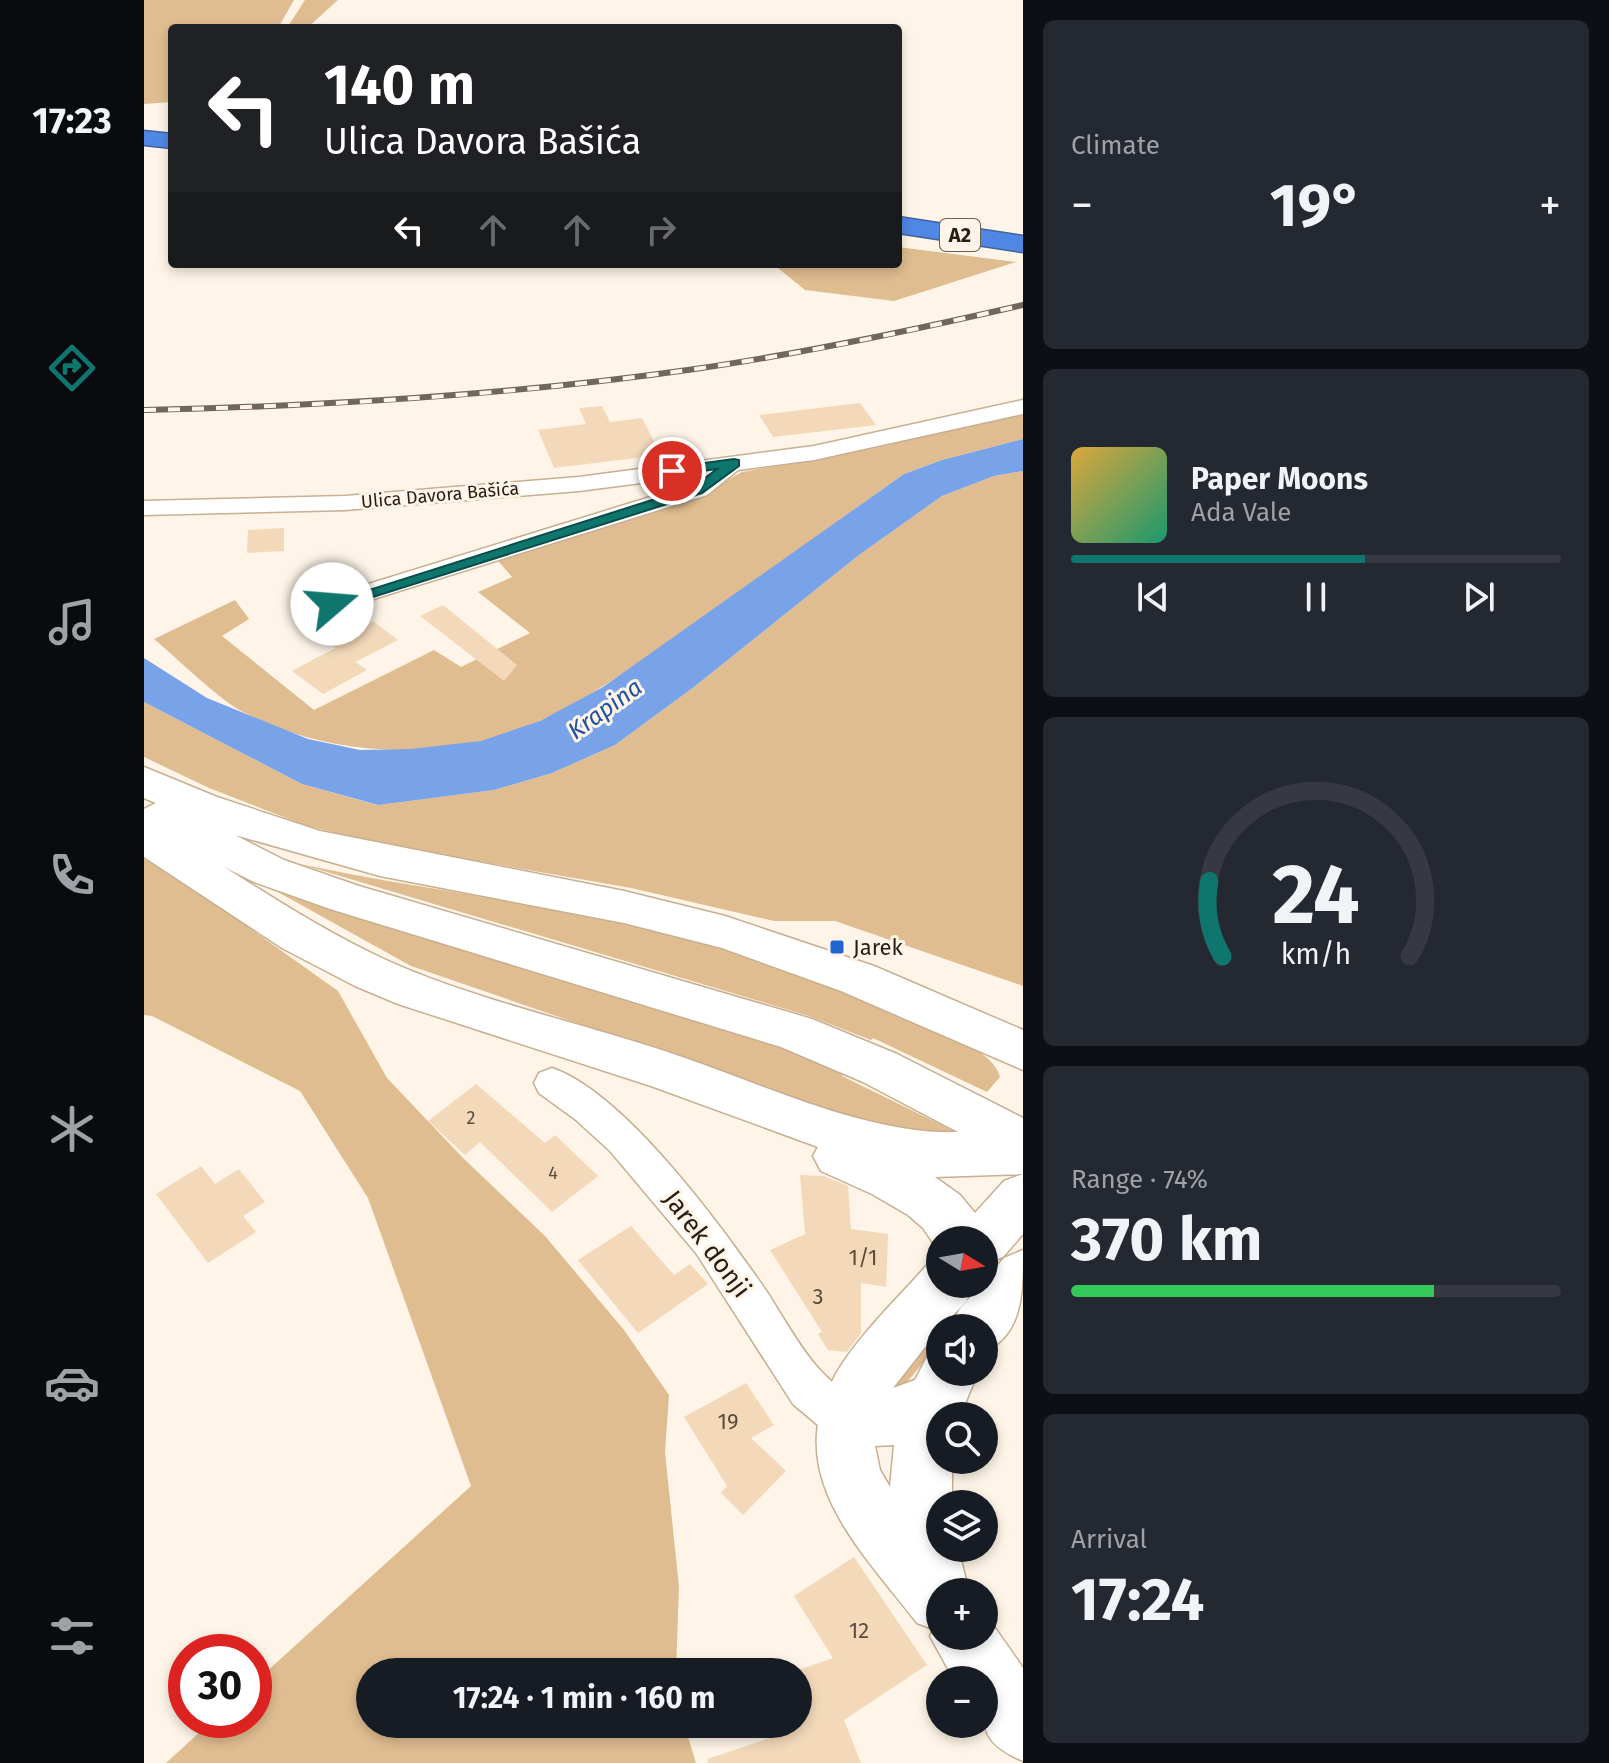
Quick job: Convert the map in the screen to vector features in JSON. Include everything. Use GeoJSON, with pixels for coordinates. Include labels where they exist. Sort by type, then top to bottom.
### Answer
{"type":"FeatureCollection","features":[{"type":"Feature","properties":{"kind":"highway"},"geometry":{"type":"LineString","coordinates":[[144,127],[168,130]]}},
{"type":"Feature","properties":{"kind":"highway"},"geometry":{"type":"LineString","coordinates":[[144,138],[168,141]]}},
{"type":"Feature","properties":{"kind":"highway","name":"A2"},"geometry":{"type":"LineString","coordinates":[[902,213],[1023,229]]}},
{"type":"Feature","properties":{"kind":"highway","name":"A2"},"geometry":{"type":"LineString","coordinates":[[902,226],[1023,244]]}},
{"type":"Feature","properties":{"kind":"main road"},"geometry":{"type":"LineString","coordinates":[[144,781],[220,817],[341,854],[623,907],[706,927],[892,991],[1003,1043],[1023,1073]]}},
{"type":"Feature","properties":{"kind":"main road"},"geometry":{"type":"LineString","coordinates":[[144,805],[227,852],[282,876],[346,898],[768,1023],[880,1068],[1023,1142]]}},
{"type":"Feature","properties":{"kind":"main road"},"geometry":{"type":"LineString","coordinates":[[144,836],[298,936],[371,973],[458,1005],[742,1098],[857,1140],[934,1155],[1023,1152]]}},
{"type":"Feature","properties":{"kind":"main road"},"geometry":{"type":"LineString","coordinates":[[742,1098],[774,1126],[793,1137],[871,1170],[918,1195],[947,1215],[953,1226]]}},
{"type":"Feature","properties":{"kind":"main road"},"geometry":{"type":"LineString","coordinates":[[997,1226],[1023,1197]]}},
{"type":"Feature","properties":{"kind":"main road"},"geometry":{"type":"LineString","coordinates":[[998,1235],[1023,1223]]}},
{"type":"Feature","properties":{"kind":"main road"},"geometry":{"type":"LineString","coordinates":[[926,1585],[852,1480],[844,1454],[847,1415],[854,1397],[934,1298]]}},
{"type":"Feature","properties":{"kind":"main road"},"geometry":{"type":"LineString","coordinates":[[847,1415],[891,1418],[912,1413],[942,1386]]}},
{"type":"Feature","properties":{"kind":"main road"},"geometry":{"type":"LineString","coordinates":[[936,1578],[925,1543],[919,1473],[921,1446],[942,1386]]}},
{"type":"Feature","properties":{"kind":"main road"},"geometry":{"type":"LineString","coordinates":[[973,1650],[1023,1727]]}},
{"type":"Feature","properties":{"kind":"street","name":"Ulica Davora Bašića"},"geometry":{"type":"LineString","coordinates":[[144,508],[345,503],[579,484],[814,453],[1023,407]]}},
{"type":"Feature","properties":{"kind":"street","name":"Ulica Davora Bašića"},"geometry":{"type":"LineString","coordinates":[[332,604],[698,490],[734,463]]}},
{"type":"Feature","properties":{"kind":"street","name":"Jarek donji"},"geometry":{"type":"LineString","coordinates":[[552,1083],[589,1109],[623,1140],[710,1241],[808,1390],[834,1411],[847,1415]]}},
{"type":"Feature","properties":{"kind":"shaded area"},"geometry":{"type":"Polygon","coordinates":[[[144,0],[294,0],[280,24],[168,24],[168,102],[144,104],[144,0]]]}},
{"type":"Feature","properties":{"kind":"shaded area"},"geometry":{"type":"Polygon","coordinates":[[[305,0],[338,0],[311,24],[290,24],[305,0]]]}},
{"type":"Feature","properties":{"kind":"shaded area"},"geometry":{"type":"Polygon","coordinates":[[[902,248],[1016,262],[894,301],[805,290],[778,268],[902,268],[902,248]]]}},
{"type":"Feature","properties":{"kind":"shaded area"},"geometry":{"type":"Polygon","coordinates":[[[1023,412],[1023,439],[942,460],[904,474],[722,605],[583,699],[507,734],[469,744],[431,749],[353,747],[278,728],[233,706],[154,639],[235,600],[249,619],[222,636],[314,710],[434,650],[461,667],[530,633],[478,592],[512,577],[494,556],[709,494],[713,488],[742,472],[885,446],[1023,412]]]}},
{"type":"Feature","properties":{"kind":"shaded area"},"geometry":{"type":"Polygon","coordinates":[[[1023,471],[1023,986],[835,921],[774,921],[631,888],[375,843],[304,825],[209,788],[144,757],[144,702],[302,784],[377,805],[494,790],[552,773],[615,745],[694,687],[859,555],[942,496],[994,476],[1023,471]]]}},
{"type":"Feature","properties":{"kind":"shaded area"},"geometry":{"type":"Polygon","coordinates":[[[144,859],[179,878],[338,991],[387,1078],[463,1158],[545,1236],[624,1330],[669,1395],[665,1452],[679,1587],[676,1658],[356,1658],[356,1738],[688,1738],[696,1763],[166,1763],[193,1738],[272,1738],[272,1667],[471,1486],[368,1198],[300,1091],[152,1016],[144,1015],[144,859]]]}},
{"type":"Feature","properties":{"kind":"shaded area"},"geometry":{"type":"Polygon","coordinates":[[[300,864],[610,919],[716,945],[806,976],[938,1028],[985,1056],[1000,1077],[987,1092],[873,1038],[871,1040],[809,1016],[300,864]]]}},
{"type":"Feature","properties":{"kind":"shaded area"},"geometry":{"type":"Polygon","coordinates":[[[276,891],[770,1041],[845,1070],[842,1076],[958,1133],[953,1136],[864,1122],[411,966],[276,891]]]}},
{"type":"Feature","properties":{"kind":"shaded area"},"geometry":{"type":"Polygon","coordinates":[[[958,1298],[975,1298],[962,1314],[944,1314],[958,1298]]]}},
{"type":"Feature","properties":{"kind":"shaded area"},"geometry":{"type":"Polygon","coordinates":[[[926,1336],[926,1359],[895,1397],[883,1386],[926,1336]]]}},
{"type":"Feature","properties":{"kind":"water","name":"Krapina"},"geometry":{"type":"Polygon","coordinates":[[[1023,439],[1023,471],[994,476],[942,496],[859,555],[694,687],[615,745],[552,773],[494,790],[378,805],[302,784],[144,702],[144,658],[207,698],[308,739],[360,750],[411,749],[481,741],[540,721],[603,687],[904,474],[942,460],[1023,439]]]}},
{"type":"Feature","properties":{"kind":"building"},"geometry":{"type":"Polygon","coordinates":[[[860,403],[876,425],[773,437],[759,415],[860,403]]]}},
{"type":"Feature","properties":{"kind":"building"},"geometry":{"type":"Polygon","coordinates":[[[602,406],[610,422],[642,418],[661,455],[554,468],[538,430],[586,424],[579,408],[602,406]]]}},
{"type":"Feature","properties":{"kind":"building"},"geometry":{"type":"Polygon","coordinates":[[[284,528],[284,551],[247,553],[248,530],[284,528]]]}},
{"type":"Feature","properties":{"kind":"building"},"geometry":{"type":"Polygon","coordinates":[[[443,605],[517,665],[504,681],[420,616],[443,605]]]}},
{"type":"Feature","properties":{"kind":"building"},"geometry":{"type":"Polygon","coordinates":[[[373,621],[398,640],[355,662],[367,670],[323,694],[292,671],[335,648],[338,650],[330,643],[373,621]]]}},
{"type":"Feature","properties":{"kind":"building"},"geometry":{"type":"Polygon","coordinates":[[[476,1084],[545,1143],[555,1135],[598,1176],[552,1212],[480,1142],[465,1155],[428,1121],[476,1084]]]}},
{"type":"Feature","properties":{"kind":"building"},"geometry":{"type":"Polygon","coordinates":[[[201,1166],[215,1184],[239,1169],[265,1202],[243,1216],[256,1232],[208,1263],[156,1194],[201,1166]]]}},
{"type":"Feature","properties":{"kind":"building"},"geometry":{"type":"Polygon","coordinates":[[[800,1175],[824,1176],[848,1186],[851,1229],[888,1234],[886,1287],[861,1283],[861,1333],[847,1352],[828,1350],[818,1334],[822,1332],[770,1250],[805,1234],[800,1175]]]}},
{"type":"Feature","properties":{"kind":"building"},"geometry":{"type":"Polygon","coordinates":[[[631,1226],[674,1275],[690,1264],[708,1284],[638,1333],[578,1260],[631,1226]]]}},
{"type":"Feature","properties":{"kind":"building"},"geometry":{"type":"Polygon","coordinates":[[[746,1383],[774,1425],[751,1438],[786,1471],[743,1515],[721,1493],[727,1486],[684,1417],[746,1383]]]}},
{"type":"Feature","properties":{"kind":"building"},"geometry":{"type":"Polygon","coordinates":[[[854,1557],[927,1665],[844,1720],[861,1763],[708,1763],[707,1759],[770,1738],[812,1738],[812,1665],[833,1658],[794,1596],[854,1557]]]}},
{"type":"Feature","properties":{"kind":"railway"},"geometry":{"type":"LineString","coordinates":[[144,410],[420,398],[626,378],[819,348],[1023,305]]}},
{"type":"Feature","properties":{"kind":"place","name":"Jarek"},"geometry":{"type":"Point","coordinates":[837,947]}},
{"type":"Feature","properties":{"kind":"route"},"geometry":{"type":"LineString","coordinates":[[332,604],[698,490],[734,463],[672,471]]}}]}
